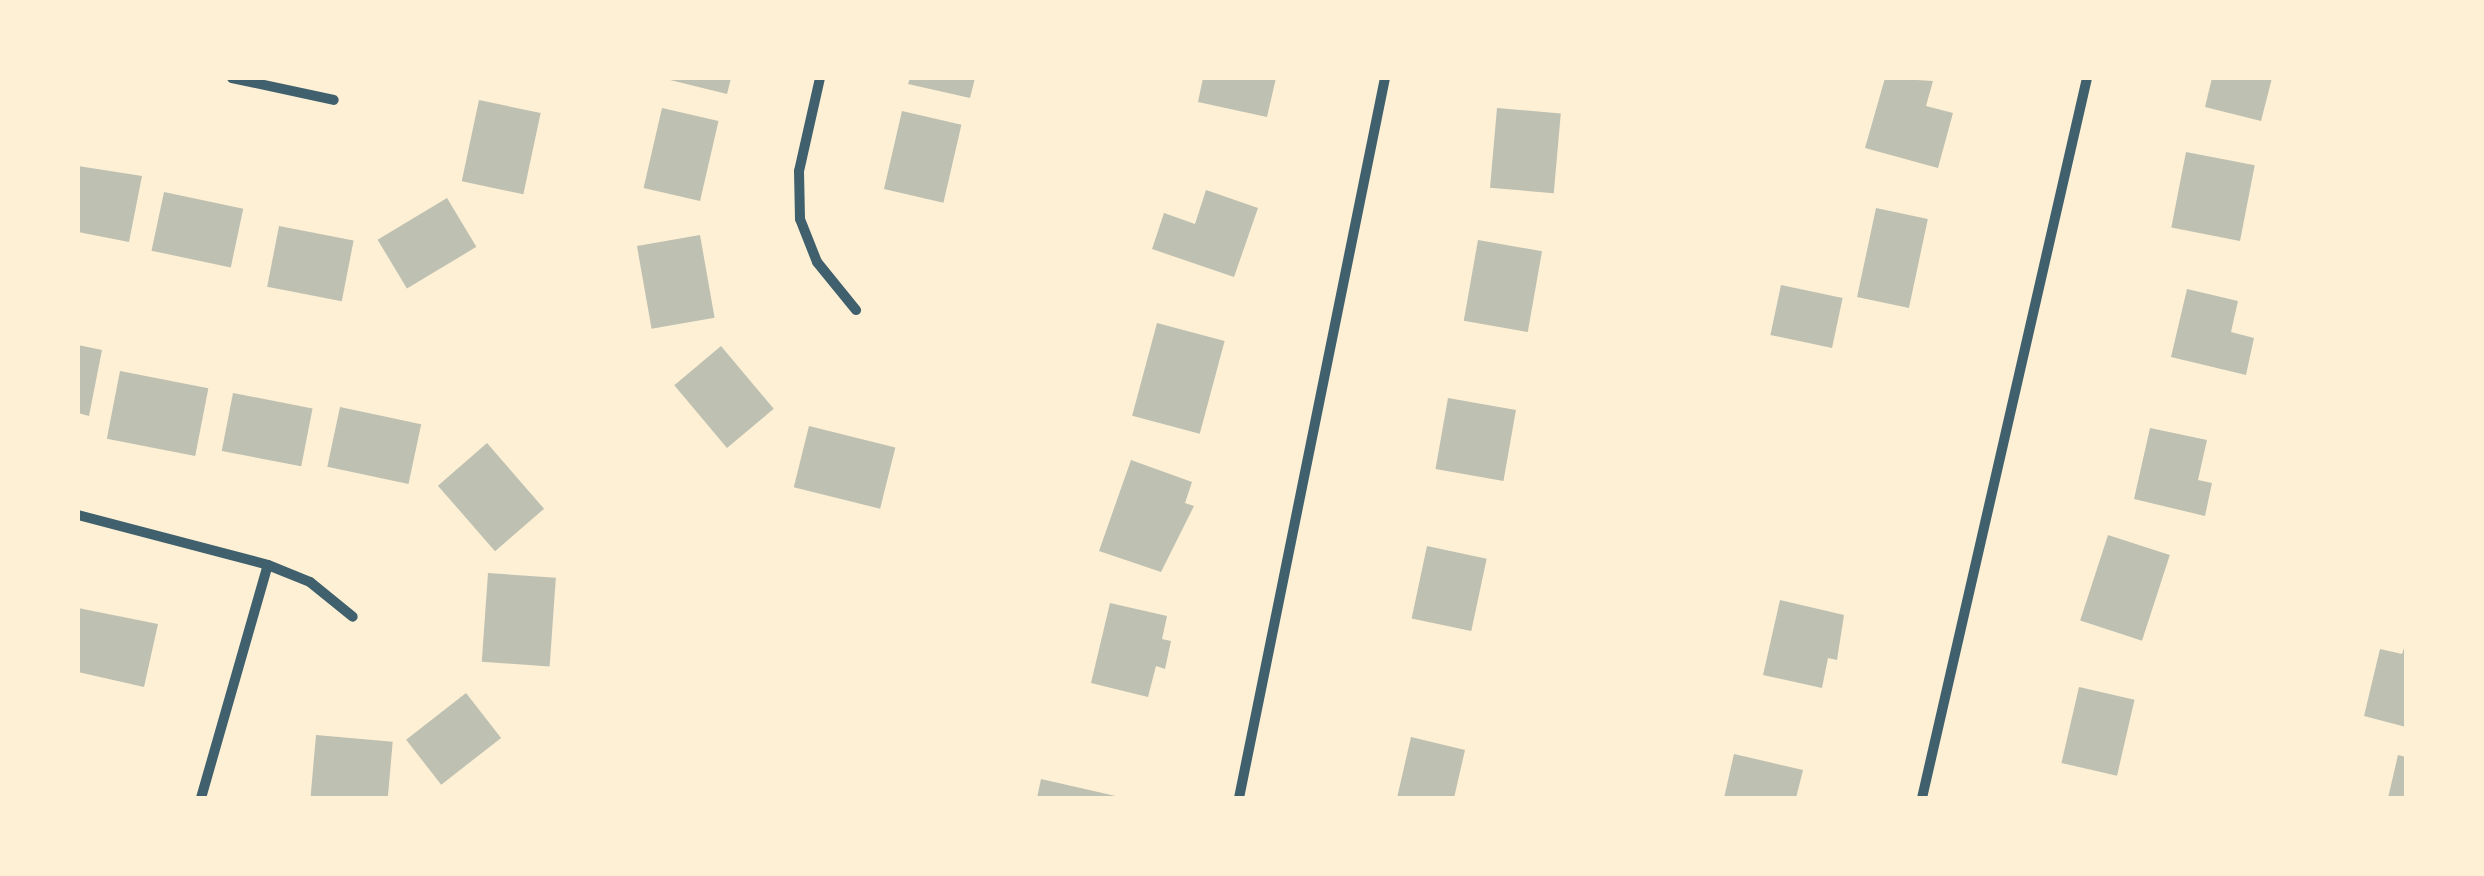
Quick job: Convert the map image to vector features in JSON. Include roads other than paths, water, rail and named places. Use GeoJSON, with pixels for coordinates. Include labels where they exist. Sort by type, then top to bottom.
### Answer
{"type":"FeatureCollection","features":[{"type":"Feature","properties":{"kind":"street"},"geometry":{"type":"LineString","coordinates":[[232,78],[334,100]]}},
{"type":"Feature","properties":{"kind":"street"},"geometry":{"type":"LineString","coordinates":[[820,78],[798,171],[800,219],[817,262],[856,310]]}},
{"type":"Feature","properties":{"kind":"street"},"geometry":{"type":"LineString","coordinates":[[1239,798],[1386,78]]}},
{"type":"Feature","properties":{"kind":"street"},"geometry":{"type":"LineString","coordinates":[[1922,798],[2087,78]]}},
{"type":"Feature","properties":{"kind":"street"},"geometry":{"type":"LineString","coordinates":[[78,515],[268,566],[310,582],[353,616]]}},
{"type":"Feature","properties":{"kind":"street"},"geometry":{"type":"LineString","coordinates":[[202,798],[268,566]]}}]}
